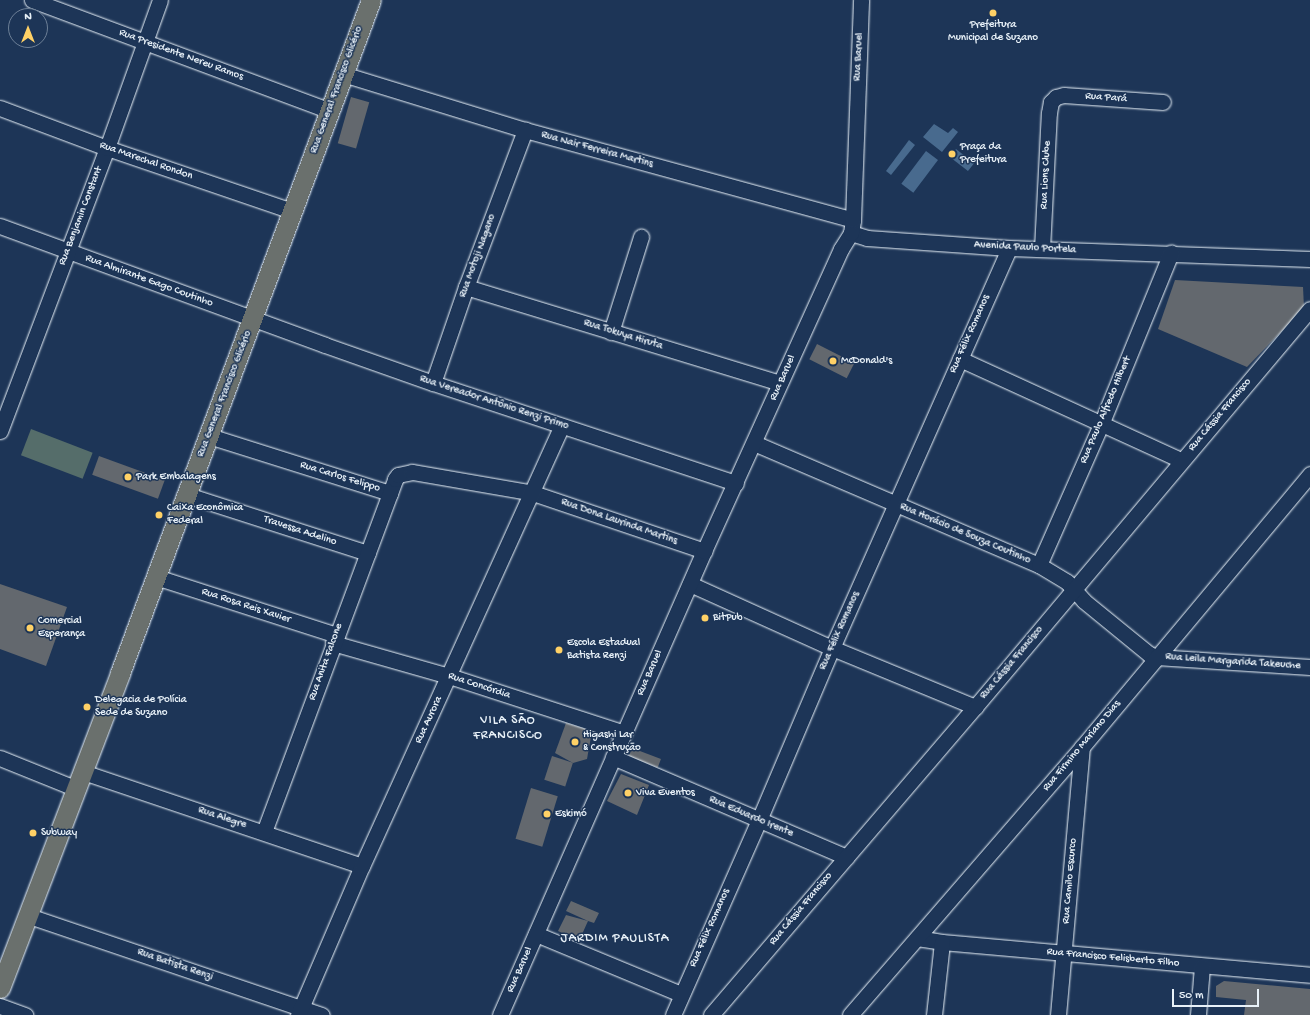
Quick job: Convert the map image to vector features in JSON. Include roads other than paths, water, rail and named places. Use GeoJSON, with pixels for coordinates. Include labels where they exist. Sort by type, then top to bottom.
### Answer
{"type":"FeatureCollection","features":[{"type":"Feature","properties":{"kind":"main road","name":"Rua General Francisco Glicério"},"geometry":{"type":"LineString","coordinates":[[0,988],[80,781],[371,0]]}},
{"type":"Feature","properties":{"kind":"street","name":"Rua Presidente Nereu Ramos"},"geometry":{"type":"LineString","coordinates":[[32,0],[330,111]]}},
{"type":"Feature","properties":{"kind":"street","name":"Rua Benjamin Constant"},"geometry":{"type":"LineString","coordinates":[[0,431],[107,148],[160,0]]}},
{"type":"Feature","properties":{"kind":"street","name":"Rua Baruel"},"geometry":{"type":"LineString","coordinates":[[500,1015],[704,551],[852,226],[861,0]]}},
{"type":"Feature","properties":{"kind":"street","name":"Rua Nair Ferreira Martins"},"geometry":{"type":"LineString","coordinates":[[343,74],[525,130],[852,226]]}},
{"type":"Feature","properties":{"kind":"street","name":"Rua Pará"},"geometry":{"type":"LineString","coordinates":[[1052,102],[1056,98],[1064,95],[1163,102]]}},
{"type":"Feature","properties":{"kind":"street","name":"Rua Lions Clube"},"geometry":{"type":"LineString","coordinates":[[1042,249],[1049,113],[1052,102]]}},
{"type":"Feature","properties":{"kind":"street","name":"Rua Marechal Rondon"},"geometry":{"type":"LineString","coordinates":[[0,108],[107,148],[292,211]]}},
{"type":"Feature","properties":{"kind":"street","name":"Rua Motoji Nagano"},"geometry":{"type":"LineString","coordinates":[[433,383],[466,287],[525,130]]}},
{"type":"Feature","properties":{"kind":"street","name":"Rua Almirante Gago Coutinho"},"geometry":{"type":"LineString","coordinates":[[0,226],[252,319]]}},
{"type":"Feature","properties":{"kind":"street","name":"Avenida Paulo Portela"},"geometry":{"type":"LineString","coordinates":[[852,226],[867,238],[1009,248],[1310,259]]}},
{"type":"Feature","properties":{"kind":"street"},"geometry":{"type":"LineString","coordinates":[[611,332],[641,237]]}},
{"type":"Feature","properties":{"kind":"street","name":"Rua Félix Romanos"},"geometry":{"type":"LineString","coordinates":[[673,1015],[759,820],[832,648],[1009,248]]}},
{"type":"Feature","properties":{"kind":"street","name":"Rua Paulo Alfredo Hilbert"},"geometry":{"type":"LineString","coordinates":[[1039,565],[1102,422],[1171,253]]}},
{"type":"Feature","properties":{"kind":"street","name":"Rua Tokuya Hiruta"},"geometry":{"type":"LineString","coordinates":[[466,287],[780,383]]}},
{"type":"Feature","properties":{"kind":"street","name":"Rua Cássia Francisco"},"geometry":{"type":"LineString","coordinates":[[711,1015],[975,707],[1181,460],[1310,309]]}},
{"type":"Feature","properties":{"kind":"street","name":"Rua Vereador Antônio Renzi Primo"},"geometry":{"type":"LineString","coordinates":[[252,319],[433,383],[736,483]]}},
{"type":"Feature","properties":{"kind":"street"},"geometry":{"type":"LineString","coordinates":[[960,359],[1102,422],[1181,460]]}},
{"type":"Feature","properties":{"kind":"street","name":"Rua Aurora"},"geometry":{"type":"LineString","coordinates":[[299,1011],[362,866],[562,426]]}},
{"type":"Feature","properties":{"kind":"street","name":"Rua Carlos Felippo"},"geometry":{"type":"LineString","coordinates":[[209,436],[390,493],[398,475],[412,472],[533,492]]}},
{"type":"Feature","properties":{"kind":"street","name":"Rua Horácio de Souza Coutinho"},"geometry":{"type":"LineString","coordinates":[[754,443],[1039,565],[1059,576],[1084,601],[1144,651],[1156,656]]}},
{"type":"Feature","properties":{"kind":"street","name":"Rua Firmino Mariano Dias"},"geometry":{"type":"LineString","coordinates":[[850,1015],[1082,747],[1156,656],[1310,474]]}},
{"type":"Feature","properties":{"kind":"street","name":"Rua Dona Laurinda Martins"},"geometry":{"type":"LineString","coordinates":[[533,492],[704,551]]}},
{"type":"Feature","properties":{"kind":"street","name":"Rua Anita Falcone"},"geometry":{"type":"LineString","coordinates":[[264,832],[390,493]]}},
{"type":"Feature","properties":{"kind":"street","name":"Travessa Adelino"},"geometry":{"type":"LineString","coordinates":[[186,495],[368,553]]}},
{"type":"Feature","properties":{"kind":"street","name":"Rua Rosa Reis Xavier"},"geometry":{"type":"LineString","coordinates":[[156,577],[335,639]]}},
{"type":"Feature","properties":{"kind":"street"},"geometry":{"type":"LineString","coordinates":[[690,584],[832,648],[975,707]]}},
{"type":"Feature","properties":{"kind":"street","name":"Rua Concórdia"},"geometry":{"type":"LineString","coordinates":[[335,639],[624,733]]}},
{"type":"Feature","properties":{"kind":"street","name":"Rua Leila Margarida Takeuche"},"geometry":{"type":"LineString","coordinates":[[1156,656],[1310,668]]}},
{"type":"Feature","properties":{"kind":"street","name":"Rua Camilo Escurco"},"geometry":{"type":"LineString","coordinates":[[1058,1015],[1082,747]]}},
{"type":"Feature","properties":{"kind":"street","name":"Rua Eduardo Irente"},"geometry":{"type":"LineString","coordinates":[[613,757],[846,857]]}},
{"type":"Feature","properties":{"kind":"street","name":"Rua Alegre"},"geometry":{"type":"LineString","coordinates":[[0,758],[264,832],[362,866]]}},
{"type":"Feature","properties":{"kind":"street","name":"Rua Batista Renzi"},"geometry":{"type":"LineString","coordinates":[[29,916],[299,1011],[322,1015]]}},
{"type":"Feature","properties":{"kind":"street"},"geometry":{"type":"LineString","coordinates":[[536,934],[681,994]]}},
{"type":"Feature","properties":{"kind":"street","name":"Rua Francisco Felisberto Filho"},"geometry":{"type":"LineString","coordinates":[[917,938],[942,942],[1310,976]]}},
{"type":"Feature","properties":{"kind":"street"},"geometry":{"type":"LineString","coordinates":[[934,1015],[942,942]]}},
{"type":"Feature","properties":{"kind":"street"},"geometry":{"type":"LineString","coordinates":[[1198,1015],[1202,966]]}},
{"type":"Feature","properties":{"kind":"street"},"geometry":{"type":"LineString","coordinates":[[0,1006],[25,1015]]}},
{"type":"Feature","properties":{"kind":"water"},"geometry":{"type":"Polygon","coordinates":[[[934,124],[948,133],[953,128],[958,132],[942,152],[923,137],[934,124]]]}},
{"type":"Feature","properties":{"kind":"water"},"geometry":{"type":"Polygon","coordinates":[[[909,140],[915,145],[891,175],[886,171],[909,140]]]}},
{"type":"Feature","properties":{"kind":"water"},"geometry":{"type":"Polygon","coordinates":[[[956,149],[974,163],[968,171],[950,157],[956,149]]]}},
{"type":"Feature","properties":{"kind":"water"},"geometry":{"type":"Polygon","coordinates":[[[926,151],[938,160],[913,193],[901,184],[926,151]]]}},
{"type":"Feature","properties":{"kind":"place","name":"Prefeitura Municipal de Suzano"},"geometry":{"type":"Point","coordinates":[993,13]}},
{"type":"Feature","properties":{"kind":"place","name":"Praça da Prefeitura"},"geometry":{"type":"Point","coordinates":[952,154]}},
{"type":"Feature","properties":{"kind":"place","name":"McDonald's"},"geometry":{"type":"Point","coordinates":[833,361]}},
{"type":"Feature","properties":{"kind":"place","name":"Park Embalagens"},"geometry":{"type":"Point","coordinates":[128,477]}},
{"type":"Feature","properties":{"kind":"place","name":"Caixa Econômica Federal"},"geometry":{"type":"Point","coordinates":[159,515]}},
{"type":"Feature","properties":{"kind":"place","name":"BitPub"},"geometry":{"type":"Point","coordinates":[705,618]}},
{"type":"Feature","properties":{"kind":"place","name":"Comercial Esperança"},"geometry":{"type":"Point","coordinates":[30,628]}},
{"type":"Feature","properties":{"kind":"place","name":"Escola Estadual Batista Renzi"},"geometry":{"type":"Point","coordinates":[559,650]}},
{"type":"Feature","properties":{"kind":"place","name":"Delegacia de Polícia Sede de Suzano"},"geometry":{"type":"Point","coordinates":[87,707]}},
{"type":"Feature","properties":{"kind":"place","name":"Higashi Lar & Construção"},"geometry":{"type":"Point","coordinates":[575,742]}},
{"type":"Feature","properties":{"kind":"place","name":"Viva Eventos"},"geometry":{"type":"Point","coordinates":[628,793]}},
{"type":"Feature","properties":{"kind":"place","name":"Eskimó"},"geometry":{"type":"Point","coordinates":[547,814]}},
{"type":"Feature","properties":{"kind":"place","name":"Subway"},"geometry":{"type":"Point","coordinates":[33,833]}},
{"type":"Feature","properties":{"kind":"district","name":"VILA SÃO FRANCISCO"},"geometry":{"type":"Point","coordinates":[508,730]}},
{"type":"Feature","properties":{"kind":"district","name":"JARDIM PAULISTA"},"geometry":{"type":"Point","coordinates":[615,939]}}]}
